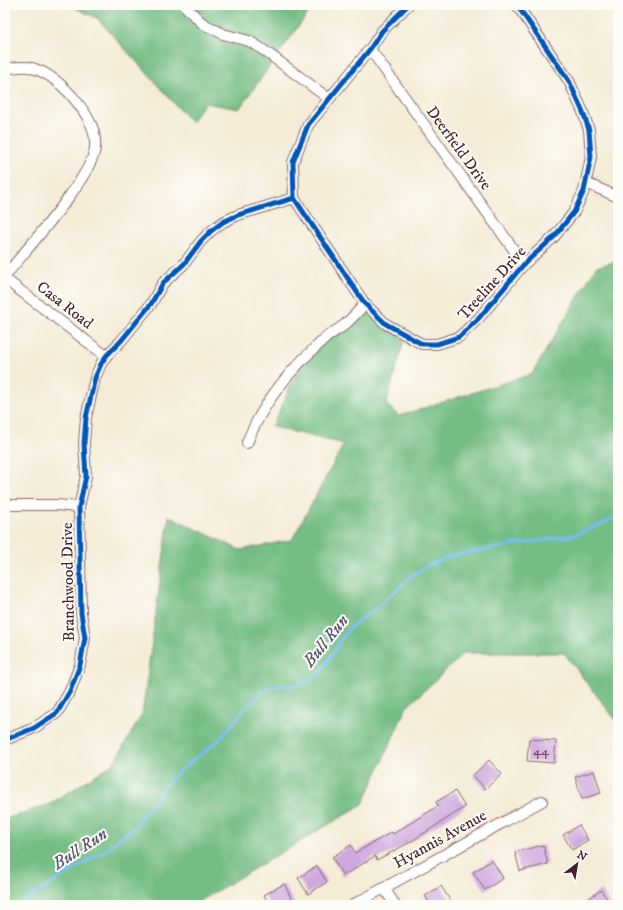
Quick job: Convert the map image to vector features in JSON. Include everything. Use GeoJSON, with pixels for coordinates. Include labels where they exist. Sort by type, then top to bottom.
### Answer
{"type":"FeatureCollection","features":[{"type":"Feature","properties":{"kind":"street"},"geometry":{"type":"LineString","coordinates":[[294,198],[293,162],[308,125],[328,98],[370,49],[382,31],[408,5]]}},
{"type":"Feature","properties":{"kind":"street","name":"Treeline Drive"},"geometry":{"type":"LineString","coordinates":[[294,198],[365,304],[386,324],[422,344],[437,344],[459,337],[479,318],[524,264],[554,238],[574,212],[586,183],[591,157],[589,130],[583,112],[569,81],[517,5]]}},
{"type":"Feature","properties":{"kind":"street"},"geometry":{"type":"LineString","coordinates":[[189,7],[202,23],[223,34],[249,41],[262,48],[328,98]]}},
{"type":"Feature","properties":{"kind":"street","name":"Deerfield Drive"},"geometry":{"type":"LineString","coordinates":[[370,49],[524,264]]}},
{"type":"Feature","properties":{"kind":"street"},"geometry":{"type":"LineString","coordinates":[[5,69],[32,68],[48,75],[70,94],[87,116],[94,134],[95,148],[92,160],[81,181],[5,277]]}},
{"type":"Feature","properties":{"kind":"street"},"geometry":{"type":"LineString","coordinates":[[586,183],[618,197]]}},
{"type":"Feature","properties":{"kind":"street","name":"Branchwood Drive"},"geometry":{"type":"LineString","coordinates":[[5,740],[34,728],[57,713],[70,691],[80,664],[85,638],[81,613],[79,507],[86,476],[84,442],[89,398],[94,378],[106,356],[121,341],[151,304],[163,283],[184,264],[211,231],[223,222],[238,215],[294,198]]}},
{"type":"Feature","properties":{"kind":"street","name":"Casa Road"},"geometry":{"type":"LineString","coordinates":[[5,277],[106,356]]}},
{"type":"Feature","properties":{"kind":"street"},"geometry":{"type":"LineString","coordinates":[[248,443],[255,423],[278,386],[327,336],[344,325],[365,304]]}},
{"type":"Feature","properties":{"kind":"street"},"geometry":{"type":"LineString","coordinates":[[5,505],[56,505],[79,507]]}},
{"type":"Feature","properties":{"kind":"street","name":"Hyannis Avenue"},"geometry":{"type":"LineString","coordinates":[[353,905],[542,801]]}},
{"type":"Feature","properties":{"kind":"street"},"geometry":{"type":"LineString","coordinates":[[384,888],[395,905]]}},
{"type":"Feature","properties":{"kind":"green space"},"geometry":{"type":"Polygon","coordinates":[[[69,5],[314,5],[239,109],[205,103],[191,122],[97,18],[69,5]]]}},
{"type":"Feature","properties":{"kind":"green space"},"geometry":{"type":"Polygon","coordinates":[[[618,261],[618,723],[564,653],[464,653],[406,708],[363,804],[193,905],[5,905],[5,819],[50,804],[113,764],[142,715],[169,516],[240,550],[292,540],[344,444],[272,427],[306,352],[364,308],[404,340],[386,404],[399,416],[532,374],[596,267],[618,261]]]}},
{"type":"Feature","properties":{"kind":"building"},"geometry":{"type":"Polygon","coordinates":[[[529,739],[556,741],[554,763],[527,761],[529,739]]]}},
{"type":"Feature","properties":{"kind":"building"},"geometry":{"type":"Polygon","coordinates":[[[489,760],[502,774],[485,789],[473,775],[489,760]]]}},
{"type":"Feature","properties":{"kind":"building"},"geometry":{"type":"Polygon","coordinates":[[[594,771],[601,793],[582,799],[575,777],[594,771]]]}},
{"type":"Feature","properties":{"kind":"building"},"geometry":{"type":"Polygon","coordinates":[[[455,791],[465,807],[412,841],[377,860],[375,856],[343,876],[332,857],[351,845],[355,853],[392,832],[393,834],[438,806],[436,802],[455,791]]]}},
{"type":"Feature","properties":{"kind":"building"},"geometry":{"type":"Polygon","coordinates":[[[579,825],[588,840],[572,850],[563,835],[579,825]]]}},
{"type":"Feature","properties":{"kind":"building"},"geometry":{"type":"Polygon","coordinates":[[[543,845],[548,864],[520,871],[515,852],[543,845]]]}},
{"type":"Feature","properties":{"kind":"building"},"geometry":{"type":"Polygon","coordinates":[[[492,860],[503,878],[485,890],[473,872],[492,860]]]}},
{"type":"Feature","properties":{"kind":"building"},"geometry":{"type":"Polygon","coordinates":[[[317,866],[327,882],[308,894],[298,878],[317,866]]]}},
{"type":"Feature","properties":{"kind":"building"},"geometry":{"type":"Polygon","coordinates":[[[284,884],[295,905],[270,905],[264,895],[284,884]]]}},
{"type":"Feature","properties":{"kind":"building"},"geometry":{"type":"Polygon","coordinates":[[[441,886],[453,905],[431,905],[425,896],[441,886]]]}},
{"type":"Feature","properties":{"kind":"building"},"geometry":{"type":"Polygon","coordinates":[[[601,890],[611,905],[580,905],[601,890]]]}},
{"type":"Feature","properties":{"kind":"waterway","name":"Bull Run"},"geometry":{"type":"LineString","coordinates":[[17,905],[106,850],[134,827],[172,777],[218,741],[250,703],[268,688],[272,686],[300,685],[313,679],[324,668],[341,639],[352,626],[379,606],[410,577],[429,565],[446,558],[466,553],[574,535],[600,525],[618,515]]}},
{"type":"Feature","properties":{"kind":"cycle path"},"geometry":{"type":"LineString","coordinates":[[408,5],[382,31],[370,49],[308,125],[293,162],[294,198],[365,304],[386,324],[422,344],[437,344],[459,337],[479,318],[524,264],[554,237],[574,212],[584,191],[591,157],[589,130],[583,112],[569,81],[517,5]]}},
{"type":"Feature","properties":{"kind":"cycle path"},"geometry":{"type":"LineString","coordinates":[[5,740],[34,728],[57,713],[70,691],[80,665],[85,638],[81,613],[79,507],[86,476],[84,443],[86,418],[95,378],[101,364],[106,356],[121,341],[151,304],[163,283],[184,264],[201,241],[211,231],[223,222],[238,215],[294,198]]}}]}
